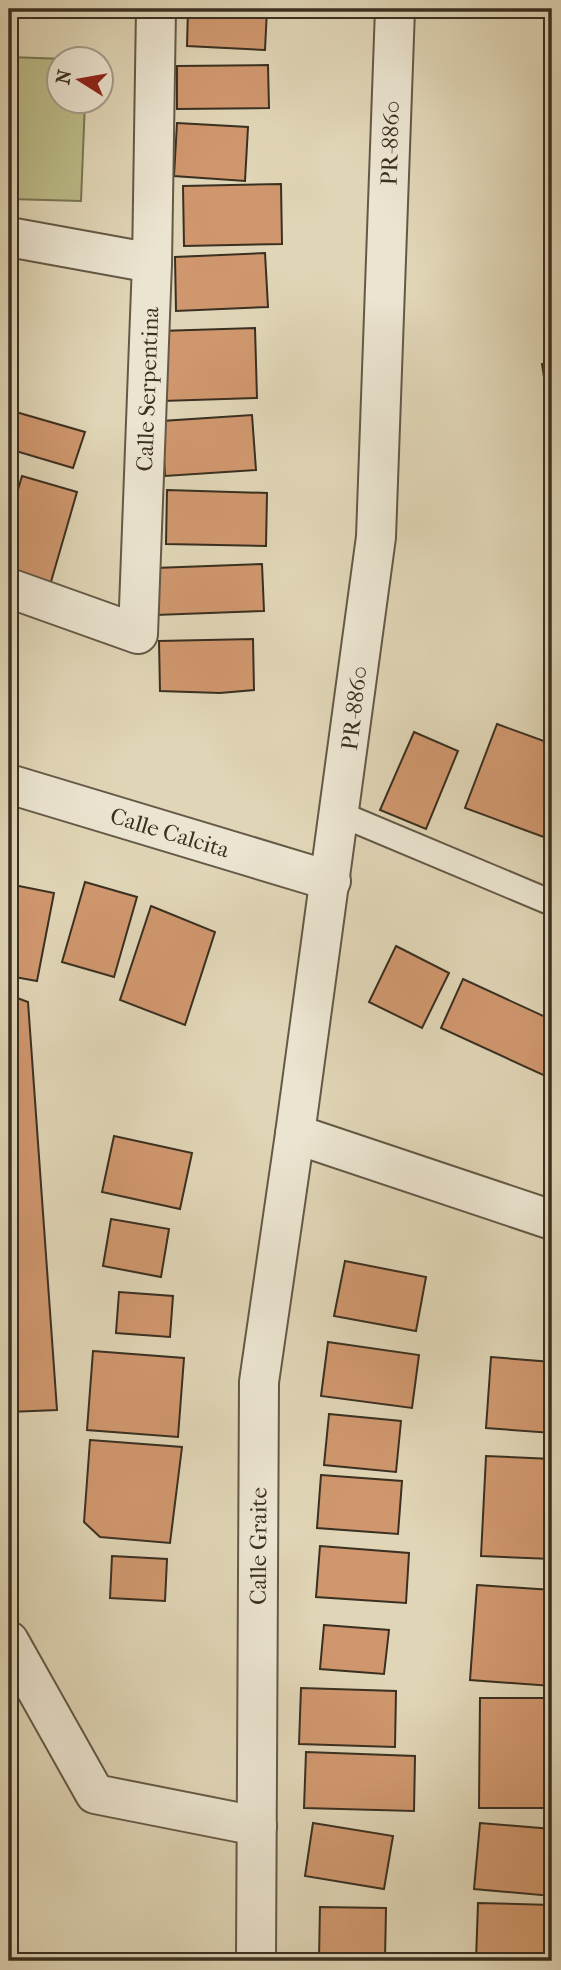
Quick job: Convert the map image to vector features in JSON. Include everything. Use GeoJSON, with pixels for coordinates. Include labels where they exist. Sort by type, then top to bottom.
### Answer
{"type":"FeatureCollection","features":[{"type":"Feature","properties":{"kind":"street","name":"Calle Serpentina"},"geometry":{"type":"LineString","coordinates":[[9,588],[138,634],[152,263],[156,9]]}},
{"type":"Feature","properties":{"kind":"street","name":"PR-8860"},"geometry":{"type":"LineString","coordinates":[[295,1134],[376,537],[395,9]]}},
{"type":"Feature","properties":{"kind":"street"},"geometry":{"type":"LineString","coordinates":[[9,237],[152,263]]}},
{"type":"Feature","properties":{"kind":"street","name":"Calle Calcita"},"geometry":{"type":"LineString","coordinates":[[9,784],[331,881]]}},
{"type":"Feature","properties":{"kind":"street"},"geometry":{"type":"LineString","coordinates":[[295,1134],[552,1220]]}},
{"type":"Feature","properties":{"kind":"street","name":"Calle Graite"},"geometry":{"type":"LineString","coordinates":[[256,1961],[259,1382],[295,1134]]}},
{"type":"Feature","properties":{"kind":"street"},"geometry":{"type":"LineString","coordinates":[[9,1641],[95,1794],[257,1826]]}},
{"type":"Feature","properties":{"kind":"lane"},"geometry":{"type":"LineString","coordinates":[[340,814],[552,904]]}},
{"type":"Feature","properties":{"kind":"green space"},"geometry":{"type":"Polygon","coordinates":[[[9,57],[46,58],[46,116],[84,116],[81,201],[9,199],[9,57]]]}},
{"type":"Feature","properties":{"kind":"building"},"geometry":{"type":"Polygon","coordinates":[[[188,9],[267,9],[265,50],[187,46],[188,9]]]}},
{"type":"Feature","properties":{"kind":"building"},"geometry":{"type":"Polygon","coordinates":[[[268,65],[269,108],[177,109],[177,66],[268,65]]]}},
{"type":"Feature","properties":{"kind":"building"},"geometry":{"type":"Polygon","coordinates":[[[177,123],[248,127],[245,181],[174,176],[177,123]]]}},
{"type":"Feature","properties":{"kind":"building"},"geometry":{"type":"Polygon","coordinates":[[[281,184],[282,244],[184,246],[183,186],[281,184]]]}},
{"type":"Feature","properties":{"kind":"building"},"geometry":{"type":"Polygon","coordinates":[[[265,253],[268,307],[176,311],[175,257],[265,253]]]}},
{"type":"Feature","properties":{"kind":"building"},"geometry":{"type":"Polygon","coordinates":[[[255,328],[257,398],[162,401],[160,331],[255,328]]]}},
{"type":"Feature","properties":{"kind":"building"},"geometry":{"type":"Polygon","coordinates":[[[552,362],[552,408],[549,409],[542,364],[552,362]]]}},
{"type":"Feature","properties":{"kind":"building"},"geometry":{"type":"Polygon","coordinates":[[[9,410],[85,432],[73,468],[9,449],[9,410]]]}},
{"type":"Feature","properties":{"kind":"building"},"geometry":{"type":"Polygon","coordinates":[[[252,415],[256,470],[165,476],[162,421],[252,415]]]}},
{"type":"Feature","properties":{"kind":"building"},"geometry":{"type":"Polygon","coordinates":[[[22,476],[77,492],[48,592],[9,580],[9,520],[22,476]]]}},
{"type":"Feature","properties":{"kind":"building"},"geometry":{"type":"Polygon","coordinates":[[[167,490],[267,493],[266,546],[166,544],[167,490]]]}},
{"type":"Feature","properties":{"kind":"building"},"geometry":{"type":"Polygon","coordinates":[[[262,564],[264,611],[156,615],[155,568],[262,564]]]}},
{"type":"Feature","properties":{"kind":"building"},"geometry":{"type":"Polygon","coordinates":[[[253,639],[254,690],[220,693],[160,691],[159,641],[253,639]]]}},
{"type":"Feature","properties":{"kind":"building"},"geometry":{"type":"Polygon","coordinates":[[[497,724],[552,744],[552,840],[465,808],[497,724]]]}},
{"type":"Feature","properties":{"kind":"building"},"geometry":{"type":"Polygon","coordinates":[[[414,732],[458,751],[426,829],[380,810],[414,732]]]}},
{"type":"Feature","properties":{"kind":"building"},"geometry":{"type":"Polygon","coordinates":[[[85,882],[137,897],[114,977],[62,962],[85,882]]]}},
{"type":"Feature","properties":{"kind":"building"},"geometry":{"type":"Polygon","coordinates":[[[9,884],[54,893],[37,981],[9,976],[9,884]]]}},
{"type":"Feature","properties":{"kind":"building"},"geometry":{"type":"Polygon","coordinates":[[[151,906],[215,932],[185,1025],[120,1000],[151,906]]]}},
{"type":"Feature","properties":{"kind":"building"},"geometry":{"type":"Polygon","coordinates":[[[396,946],[449,973],[422,1028],[369,1002],[396,946]]]}},
{"type":"Feature","properties":{"kind":"building"},"geometry":{"type":"Polygon","coordinates":[[[463,979],[552,1020],[552,1079],[441,1028],[463,979]]]}},
{"type":"Feature","properties":{"kind":"building"},"geometry":{"type":"Polygon","coordinates":[[[9,995],[28,1002],[57,1410],[9,1412],[9,995]]]}},
{"type":"Feature","properties":{"kind":"building"},"geometry":{"type":"Polygon","coordinates":[[[114,1136],[192,1153],[180,1209],[102,1192],[114,1136]]]}},
{"type":"Feature","properties":{"kind":"building"},"geometry":{"type":"Polygon","coordinates":[[[111,1219],[169,1229],[161,1277],[103,1266],[111,1219]]]}},
{"type":"Feature","properties":{"kind":"building"},"geometry":{"type":"Polygon","coordinates":[[[345,1261],[426,1277],[416,1331],[334,1316],[345,1261]]]}},
{"type":"Feature","properties":{"kind":"building"},"geometry":{"type":"Polygon","coordinates":[[[119,1292],[173,1296],[170,1337],[116,1333],[119,1292]]]}},
{"type":"Feature","properties":{"kind":"building"},"geometry":{"type":"Polygon","coordinates":[[[328,1342],[419,1355],[412,1408],[321,1396],[328,1342]]]}},
{"type":"Feature","properties":{"kind":"building"},"geometry":{"type":"Polygon","coordinates":[[[93,1351],[184,1358],[178,1437],[87,1430],[93,1351]]]}},
{"type":"Feature","properties":{"kind":"building"},"geometry":{"type":"Polygon","coordinates":[[[491,1357],[552,1362],[552,1433],[486,1428],[491,1357]]]}},
{"type":"Feature","properties":{"kind":"building"},"geometry":{"type":"Polygon","coordinates":[[[329,1414],[401,1421],[396,1472],[324,1465],[329,1414]]]}},
{"type":"Feature","properties":{"kind":"building"},"geometry":{"type":"Polygon","coordinates":[[[90,1440],[182,1447],[170,1543],[100,1537],[84,1522],[90,1440]]]}},
{"type":"Feature","properties":{"kind":"building"},"geometry":{"type":"Polygon","coordinates":[[[486,1456],[552,1459],[552,1559],[481,1556],[486,1456]]]}},
{"type":"Feature","properties":{"kind":"building"},"geometry":{"type":"Polygon","coordinates":[[[321,1475],[402,1481],[398,1534],[317,1528],[321,1475]]]}},
{"type":"Feature","properties":{"kind":"building"},"geometry":{"type":"Polygon","coordinates":[[[320,1546],[409,1553],[406,1603],[316,1597],[320,1546]]]}},
{"type":"Feature","properties":{"kind":"building"},"geometry":{"type":"Polygon","coordinates":[[[112,1556],[167,1559],[165,1601],[110,1598],[112,1556]]]}},
{"type":"Feature","properties":{"kind":"building"},"geometry":{"type":"Polygon","coordinates":[[[477,1585],[552,1590],[552,1686],[470,1680],[477,1585]]]}},
{"type":"Feature","properties":{"kind":"building"},"geometry":{"type":"Polygon","coordinates":[[[324,1625],[389,1630],[384,1674],[320,1669],[324,1625]]]}},
{"type":"Feature","properties":{"kind":"building"},"geometry":{"type":"Polygon","coordinates":[[[301,1688],[396,1691],[395,1747],[299,1744],[301,1688]]]}},
{"type":"Feature","properties":{"kind":"building"},"geometry":{"type":"Polygon","coordinates":[[[480,1698],[552,1698],[552,1808],[479,1808],[480,1698]]]}},
{"type":"Feature","properties":{"kind":"building"},"geometry":{"type":"Polygon","coordinates":[[[306,1752],[415,1756],[414,1811],[304,1808],[306,1752]]]}},
{"type":"Feature","properties":{"kind":"building"},"geometry":{"type":"Polygon","coordinates":[[[313,1823],[393,1836],[384,1889],[305,1876],[313,1823]]]}},
{"type":"Feature","properties":{"kind":"building"},"geometry":{"type":"Polygon","coordinates":[[[480,1823],[552,1829],[552,1896],[474,1889],[480,1823]]]}},
{"type":"Feature","properties":{"kind":"building"},"geometry":{"type":"Polygon","coordinates":[[[478,1903],[552,1905],[552,1961],[476,1961],[478,1903]]]}},
{"type":"Feature","properties":{"kind":"building"},"geometry":{"type":"Polygon","coordinates":[[[320,1907],[386,1908],[385,1960],[319,1959],[320,1907]]]}}]}
